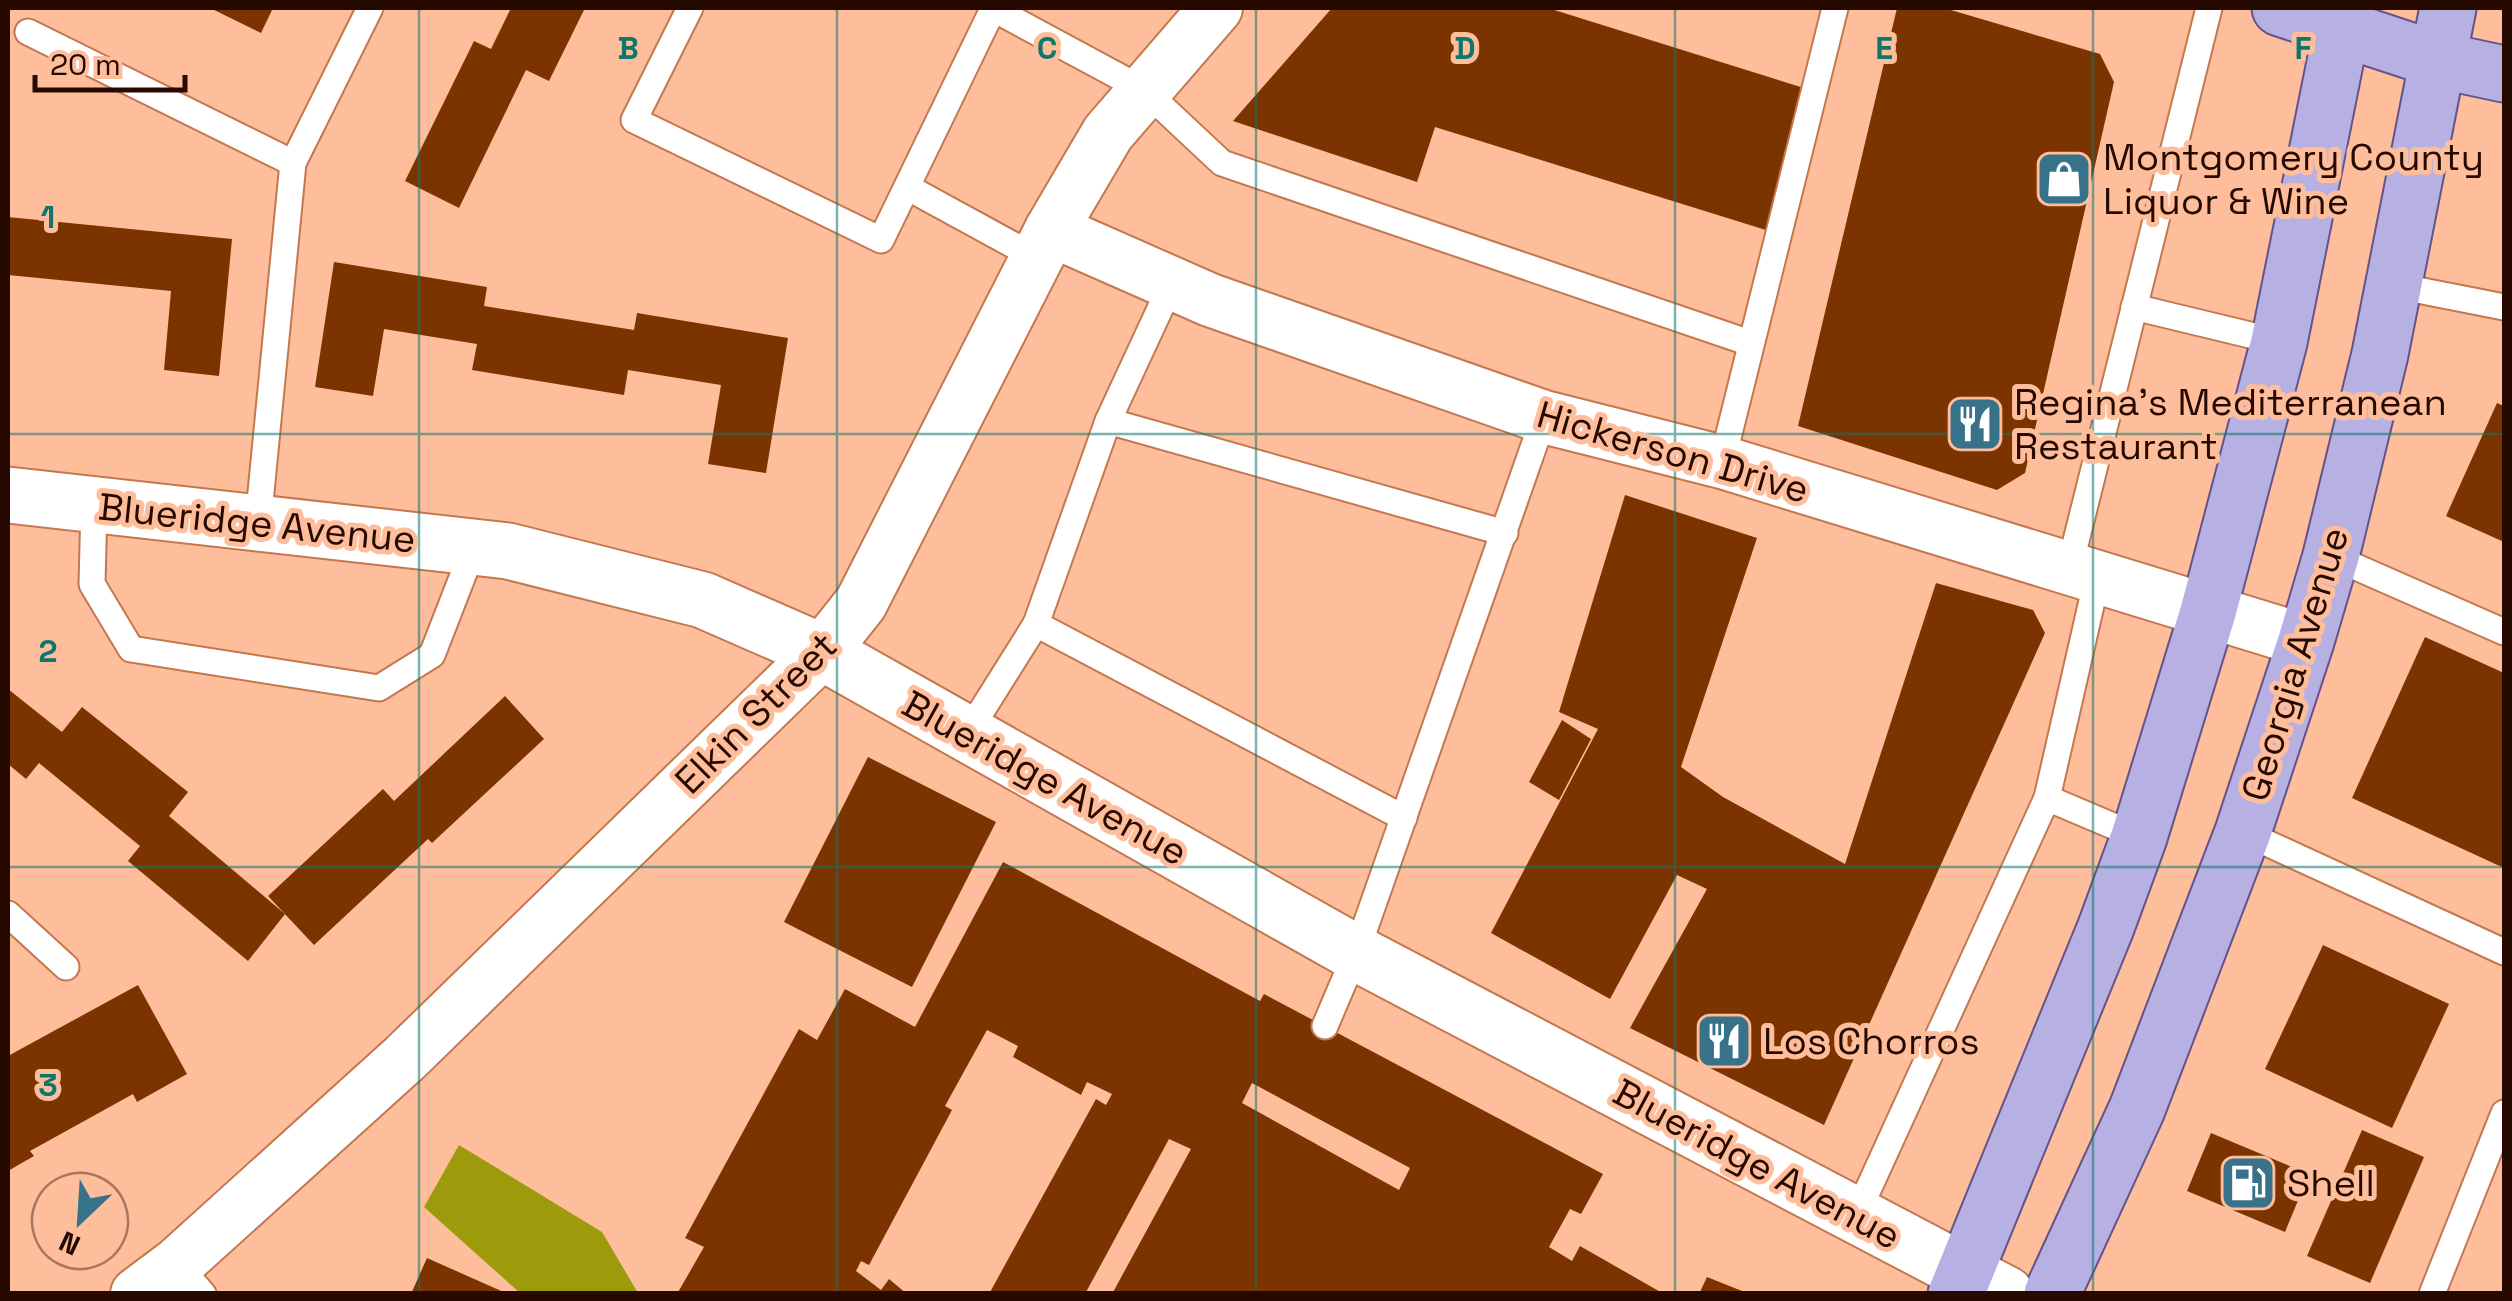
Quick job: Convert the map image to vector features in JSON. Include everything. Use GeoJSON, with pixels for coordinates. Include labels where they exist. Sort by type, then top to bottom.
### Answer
{"type":"FeatureCollection","features":[{"type":"Feature","properties":{"kind":"main road"},"geometry":{"type":"LineString","coordinates":[[2280,8],[2443,34],[2504,74]]}},
{"type":"Feature","properties":{"kind":"main road"},"geometry":{"type":"LineString","coordinates":[[1976,1286],[2139,837],[2208,612],[2279,342],[2343,18]]}},
{"type":"Feature","properties":{"kind":"main road","name":"Georgia Avenue"},"geometry":{"type":"LineString","coordinates":[[2052,1294],[2136,1109],[2243,832],[2306,641],[2380,354],[2443,34]]}},
{"type":"Feature","properties":{"kind":"street","name":"Elkin Street"},"geometry":{"type":"LineString","coordinates":[[172,1284],[822,652],[861,603],[1044,244],[1108,133],[1216,8]]}},
{"type":"Feature","properties":{"kind":"street","name":"Hickerson Drive"},"geometry":{"type":"LineString","coordinates":[[1044,244],[1172,283],[1544,417],[1722,462],[2306,641]]}},
{"type":"Feature","properties":{"kind":"street","name":"Blueridge Avenue"},"geometry":{"type":"LineString","coordinates":[[8,494],[508,552],[704,600],[822,652],[1356,953],[1856,1216],[1976,1286]]}},
{"type":"Feature","properties":{"kind":"lane"},"geometry":{"type":"LineString","coordinates":[[258,523],[293,163],[370,8]]}},
{"type":"Feature","properties":{"kind":"lane"},"geometry":{"type":"LineString","coordinates":[[690,8],[634,120],[881,240],[992,8],[1144,90],[1222,163],[1750,344]]}},
{"type":"Feature","properties":{"kind":"lane"},"geometry":{"type":"LineString","coordinates":[[1722,462],[1835,8]]}},
{"type":"Feature","properties":{"kind":"lane"},"geometry":{"type":"LineString","coordinates":[[1856,1216],[2047,798],[2083,574],[2134,307],[2208,8]]}},
{"type":"Feature","properties":{"kind":"lane"},"geometry":{"type":"LineString","coordinates":[[28,32],[293,163]]}},
{"type":"Feature","properties":{"kind":"lane"},"geometry":{"type":"LineString","coordinates":[[907,187],[1044,244]]}},
{"type":"Feature","properties":{"kind":"lane"},"geometry":{"type":"LineString","coordinates":[[967,734],[1036,624],[1108,421],[1172,283]]}},
{"type":"Feature","properties":{"kind":"lane"},"geometry":{"type":"LineString","coordinates":[[2392,285],[2504,307]]}},
{"type":"Feature","properties":{"kind":"lane"},"geometry":{"type":"LineString","coordinates":[[2134,307],[2279,342]]}},
{"type":"Feature","properties":{"kind":"lane"},"geometry":{"type":"LineString","coordinates":[[1324,1026],[1356,953],[1544,417]]}},
{"type":"Feature","properties":{"kind":"lane"},"geometry":{"type":"LineString","coordinates":[[1108,421],[1505,533]]}},
{"type":"Feature","properties":{"kind":"lane"},"geometry":{"type":"LineString","coordinates":[[94,504],[92,584],[131,649],[380,688],[432,655],[474,548]]}},
{"type":"Feature","properties":{"kind":"lane"},"geometry":{"type":"LineString","coordinates":[[2331,556],[2504,632]]}},
{"type":"Feature","properties":{"kind":"lane"},"geometry":{"type":"LineString","coordinates":[[1036,624],[1404,818]]}},
{"type":"Feature","properties":{"kind":"lane"},"geometry":{"type":"LineString","coordinates":[[2047,798],[2139,837]]}},
{"type":"Feature","properties":{"kind":"lane"},"geometry":{"type":"LineString","coordinates":[[2243,832],[2504,952]]}},
{"type":"Feature","properties":{"kind":"lane"},"geometry":{"type":"LineString","coordinates":[[8,914],[66,968]]}},
{"type":"Feature","properties":{"kind":"lane"},"geometry":{"type":"LineString","coordinates":[[2432,1294],[2504,1113]]}},
{"type":"Feature","properties":{"kind":"shaded area"},"geometry":{"type":"Polygon","coordinates":[[[459,1145],[602,1232],[638,1293],[520,1293],[424,1207],[459,1145]]]}},
{"type":"Feature","properties":{"kind":"building"},"geometry":{"type":"Polygon","coordinates":[[[210,8],[273,8],[261,33],[210,8]]]}},
{"type":"Feature","properties":{"kind":"building"},"geometry":{"type":"Polygon","coordinates":[[[511,8],[585,8],[549,81],[526,70],[459,208],[405,181],[474,41],[491,49],[511,8]]]}},
{"type":"Feature","properties":{"kind":"building"},"geometry":{"type":"Polygon","coordinates":[[[1332,8],[1548,8],[1804,88],[1769,231],[1435,127],[1417,182],[1233,121],[1332,8]]]}},
{"type":"Feature","properties":{"kind":"building"},"geometry":{"type":"Polygon","coordinates":[[[1897,8],[1944,8],[2100,54],[2114,82],[2025,473],[1997,490],[1798,426],[1897,8]]]}},
{"type":"Feature","properties":{"kind":"building"},"geometry":{"type":"Polygon","coordinates":[[[8,217],[232,239],[219,376],[164,370],[171,291],[8,275],[8,217]]]}},
{"type":"Feature","properties":{"kind":"building"},"geometry":{"type":"Polygon","coordinates":[[[334,262],[487,287],[484,306],[634,330],[637,313],[788,338],[766,473],[708,464],[721,385],[628,370],[624,395],[472,370],[477,344],[384,329],[373,396],[315,387],[334,262]]]}},
{"type":"Feature","properties":{"kind":"building"},"geometry":{"type":"Polygon","coordinates":[[[2497,403],[2504,406],[2504,542],[2446,516],[2497,403]]]}},
{"type":"Feature","properties":{"kind":"building"},"geometry":{"type":"Polygon","coordinates":[[[1625,495],[1757,538],[1681,767],[1723,797],[1845,864],[1936,583],[2033,610],[2045,633],[1824,1125],[1630,1028],[1707,889],[1677,875],[1610,999],[1491,933],[1598,729],[1559,712],[1625,495]]]}},
{"type":"Feature","properties":{"kind":"building"},"geometry":{"type":"Polygon","coordinates":[[[2425,637],[2504,673],[2504,868],[2352,798],[2425,637]]]}},
{"type":"Feature","properties":{"kind":"building"},"geometry":{"type":"Polygon","coordinates":[[[8,689],[62,732],[82,707],[188,792],[169,816],[285,914],[248,961],[128,861],[140,846],[39,763],[26,779],[8,764],[8,689]]]}},
{"type":"Feature","properties":{"kind":"building"},"geometry":{"type":"Polygon","coordinates":[[[505,696],[544,739],[314,945],[268,896],[383,789],[394,801],[505,696]]]}},
{"type":"Feature","properties":{"kind":"building"},"geometry":{"type":"Polygon","coordinates":[[[1562,720],[1591,739],[1559,800],[1529,782],[1562,720]]]}},
{"type":"Feature","properties":{"kind":"building"},"geometry":{"type":"Polygon","coordinates":[[[868,757],[996,822],[912,987],[784,922],[868,757]]]}},
{"type":"Feature","properties":{"kind":"building"},"geometry":{"type":"Polygon","coordinates":[[[1003,862],[1260,1001],[1264,994],[1603,1174],[1581,1214],[1570,1209],[1549,1247],[1572,1261],[1580,1246],[1664,1294],[1112,1294],[1191,1149],[1169,1139],[1085,1294],[989,1294],[1096,1099],[1106,1105],[1112,1094],[1087,1082],[1081,1095],[1013,1057],[1018,1046],[987,1030],[945,1106],[952,1110],[869,1265],[861,1261],[856,1271],[881,1290],[889,1279],[907,1294],[677,1294],[704,1247],[685,1238],[799,1029],[817,1040],[845,989],[915,1027],[1003,862]],[[1252,1083],[1242,1103],[1399,1190],[1410,1168],[1252,1083]]]}},
{"type":"Feature","properties":{"kind":"building"},"geometry":{"type":"Polygon","coordinates":[[[2323,945],[2449,1004],[2392,1128],[2265,1069],[2323,945]]]}},
{"type":"Feature","properties":{"kind":"building"},"geometry":{"type":"Polygon","coordinates":[[[138,985],[187,1074],[137,1102],[133,1094],[30,1151],[34,1156],[8,1171],[8,1056],[138,985]]]}},
{"type":"Feature","properties":{"kind":"building"},"geometry":{"type":"Polygon","coordinates":[[[2362,1130],[2424,1157],[2370,1283],[2307,1256],[2362,1130]]]}},
{"type":"Feature","properties":{"kind":"building","name":"Shell"},"geometry":{"type":"Polygon","coordinates":[[[2211,1133],[2309,1174],[2285,1232],[2187,1191],[2211,1133]]]}},
{"type":"Feature","properties":{"kind":"building"},"geometry":{"type":"Polygon","coordinates":[[[427,1258],[508,1294],[411,1294],[427,1258]]]}},
{"type":"Feature","properties":{"kind":"building"},"geometry":{"type":"Polygon","coordinates":[[[1707,1277],[1747,1293],[1747,1294],[1699,1294],[1707,1277]]]}},
{"type":"Feature","properties":{"kind":"place","name":"Montgomery County Liquor & Wine"},"geometry":{"type":"Point","coordinates":[2064,179]}},
{"type":"Feature","properties":{"kind":"place","name":"Regina's Mediterranean Restaurant"},"geometry":{"type":"Point","coordinates":[1975,424]}},
{"type":"Feature","properties":{"kind":"place","name":"Los Chorros"},"geometry":{"type":"Point","coordinates":[1724,1041]}},
{"type":"Feature","properties":{"kind":"place","name":"Shell"},"geometry":{"type":"Point","coordinates":[2248,1183]}}]}
